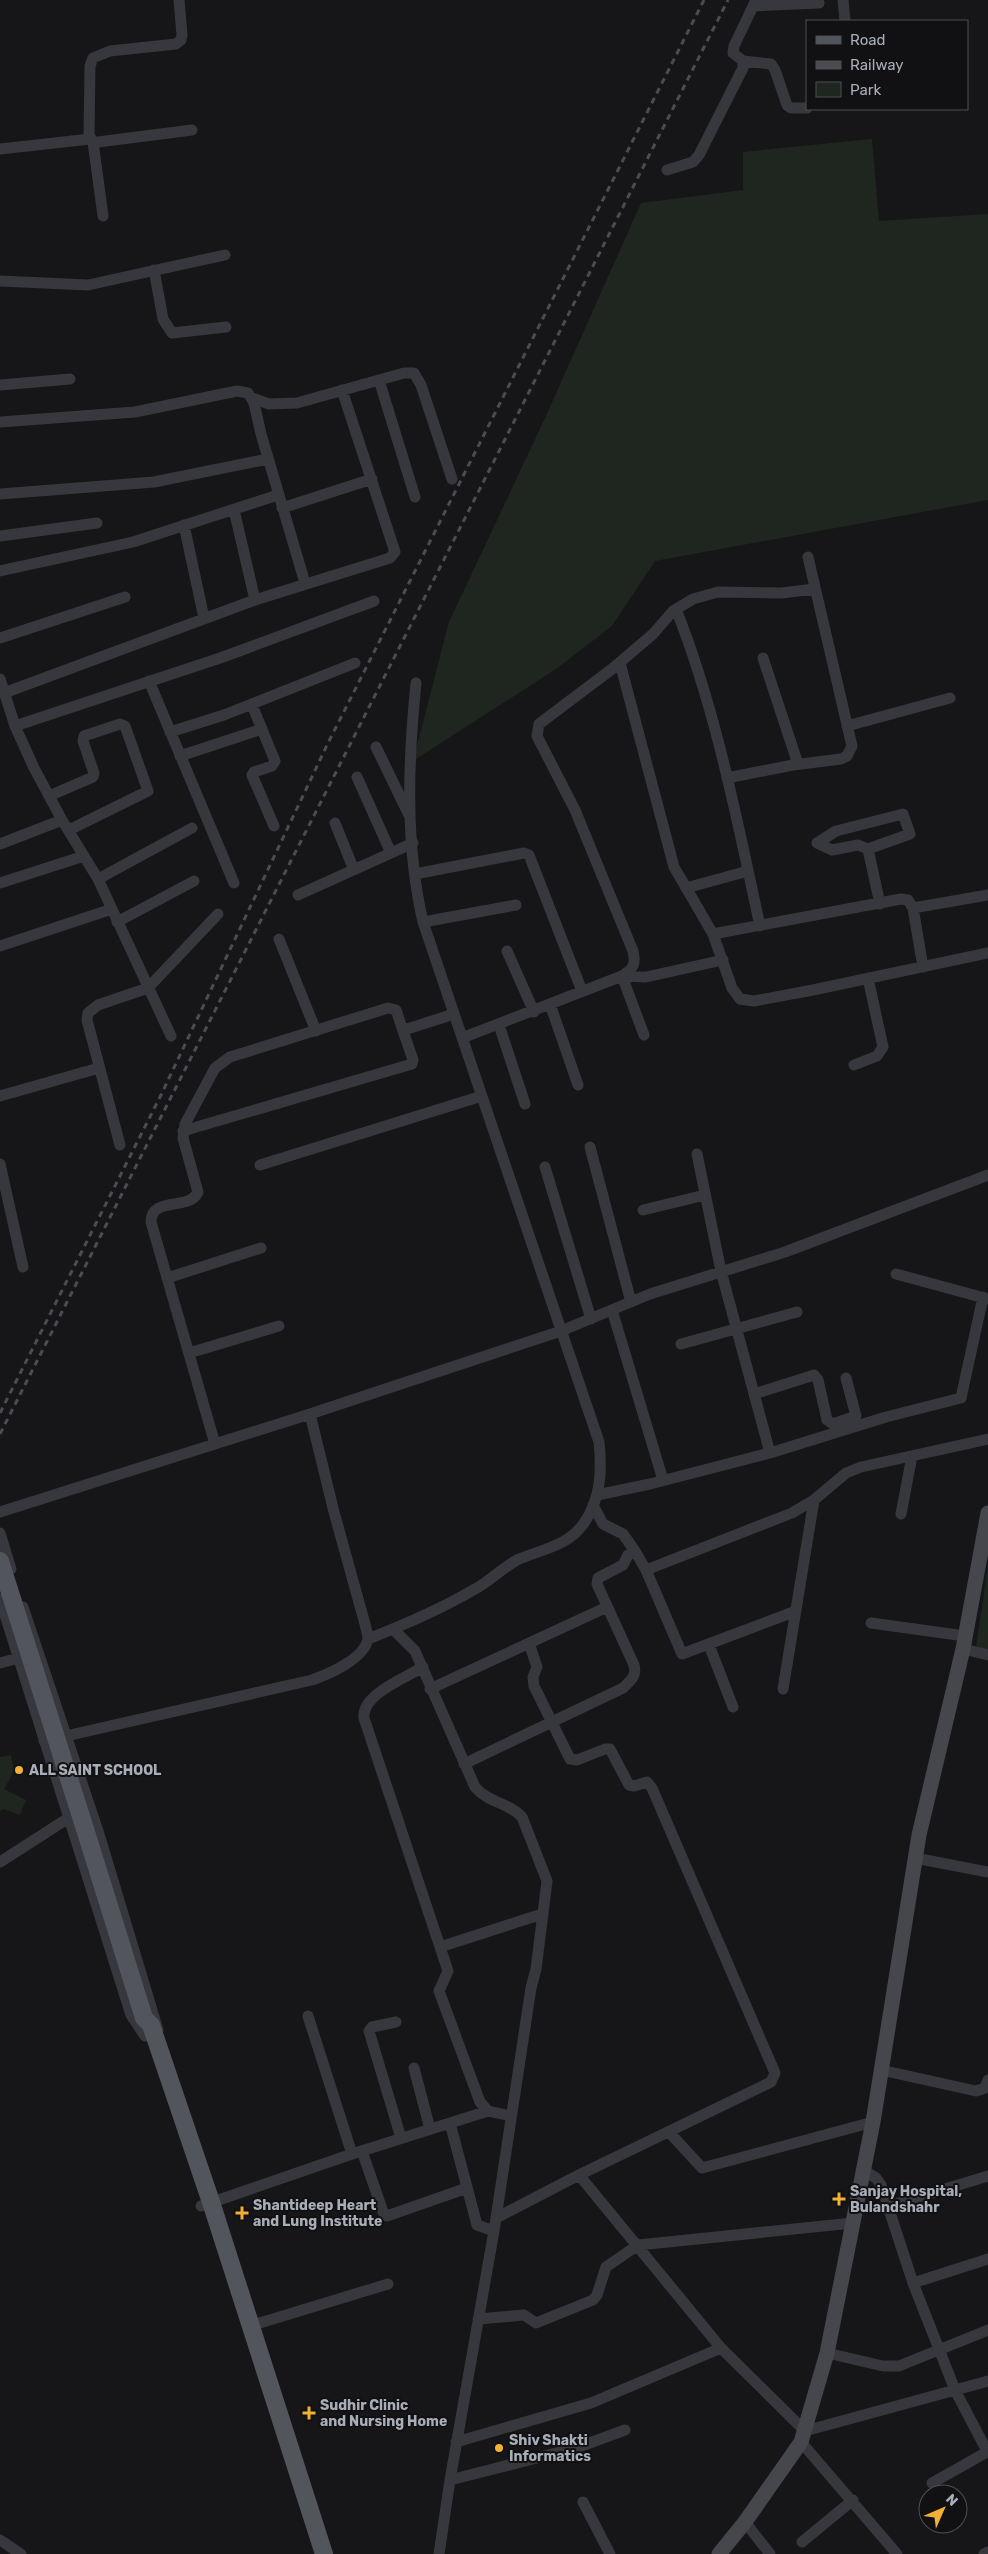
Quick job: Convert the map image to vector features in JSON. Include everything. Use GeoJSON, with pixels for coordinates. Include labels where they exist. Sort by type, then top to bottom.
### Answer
{"type":"FeatureCollection","features":[{"type":"Feature","properties":{"kind":"main road"},"geometry":{"type":"LineString","coordinates":[[0,1561],[144,2018],[150,2025],[151,2039],[206,2204],[250,2326],[324,2554]]}},
{"type":"Feature","properties":{"kind":"main road"},"geometry":{"type":"LineString","coordinates":[[206,2204],[313,2554]]}},
{"type":"Feature","properties":{"kind":"street"},"geometry":{"type":"LineString","coordinates":[[103,216],[91,140],[90,80],[93,58],[110,51],[176,44],[181,40],[182,35],[179,0]]}},
{"type":"Feature","properties":{"kind":"street"},"geometry":{"type":"LineString","coordinates":[[843,0],[845,20]]}},
{"type":"Feature","properties":{"kind":"street"},"geometry":{"type":"LineString","coordinates":[[668,170],[693,162],[699,156],[740,76],[744,65],[733,50],[736,38],[755,3],[818,3]]}},
{"type":"Feature","properties":{"kind":"street"},"geometry":{"type":"LineString","coordinates":[[742,61],[770,64],[776,70],[787,105],[791,108],[806,108]]}},
{"type":"Feature","properties":{"kind":"street"},"geometry":{"type":"LineString","coordinates":[[0,150],[192,130]]}},
{"type":"Feature","properties":{"kind":"street"},"geometry":{"type":"LineString","coordinates":[[0,281],[88,285],[225,255]]}},
{"type":"Feature","properties":{"kind":"street"},"geometry":{"type":"LineString","coordinates":[[154,270],[163,320],[172,333],[226,327]]}},
{"type":"Feature","properties":{"kind":"street"},"geometry":{"type":"LineString","coordinates":[[252,398],[269,404],[282,405],[409,372],[417,377],[452,479]]}},
{"type":"Feature","properties":{"kind":"street"},"geometry":{"type":"LineString","coordinates":[[0,385],[70,379]]}},
{"type":"Feature","properties":{"kind":"street"},"geometry":{"type":"LineString","coordinates":[[379,380],[416,497]]}},
{"type":"Feature","properties":{"kind":"street"},"geometry":{"type":"LineString","coordinates":[[4,693],[255,600],[390,558],[395,552],[342,390]]}},
{"type":"Feature","properties":{"kind":"street"},"geometry":{"type":"LineString","coordinates":[[0,422],[135,412],[237,391],[248,393],[252,398],[278,495],[305,583]]}},
{"type":"Feature","properties":{"kind":"street"},"geometry":{"type":"LineString","coordinates":[[0,494],[154,482],[268,459]]}},
{"type":"Feature","properties":{"kind":"street"},"geometry":{"type":"LineString","coordinates":[[282,508],[372,480]]}},
{"type":"Feature","properties":{"kind":"street"},"geometry":{"type":"LineString","coordinates":[[0,571],[133,542],[278,495]]}},
{"type":"Feature","properties":{"kind":"street"},"geometry":{"type":"LineString","coordinates":[[234,510],[255,600]]}},
{"type":"Feature","properties":{"kind":"street"},"geometry":{"type":"LineString","coordinates":[[0,536],[97,523]]}},
{"type":"Feature","properties":{"kind":"street"},"geometry":{"type":"LineString","coordinates":[[184,525],[204,618]]}},
{"type":"Feature","properties":{"kind":"street"},"geometry":{"type":"LineString","coordinates":[[727,778],[846,756],[852,746],[808,557]]}},
{"type":"Feature","properties":{"kind":"street"},"geometry":{"type":"LineString","coordinates":[[462,1038],[534,1012],[622,976],[634,967],[633,951],[575,810],[536,736],[536,730],[553,712],[620,662],[653,634],[676,609],[693,599],[718,592],[781,593],[815,588]]}},
{"type":"Feature","properties":{"kind":"street"},"geometry":{"type":"LineString","coordinates":[[0,638],[125,596]]}},
{"type":"Feature","properties":{"kind":"street"},"geometry":{"type":"LineString","coordinates":[[15,726],[223,657],[374,601]]}},
{"type":"Feature","properties":{"kind":"street"},"geometry":{"type":"LineString","coordinates":[[676,609],[689,643],[727,778],[760,926]]}},
{"type":"Feature","properties":{"kind":"street"},"geometry":{"type":"LineString","coordinates":[[763,658],[798,764]]}},
{"type":"Feature","properties":{"kind":"street"},"geometry":{"type":"LineString","coordinates":[[620,662],[674,867],[713,934],[736,996],[746,1000],[813,990],[988,953]]}},
{"type":"Feature","properties":{"kind":"street"},"geometry":{"type":"LineString","coordinates":[[170,732],[252,704],[355,663]]}},
{"type":"Feature","properties":{"kind":"street"},"geometry":{"type":"LineString","coordinates":[[0,680],[15,726],[62,820],[98,879],[171,1036]]}},
{"type":"Feature","properties":{"kind":"street"},"geometry":{"type":"LineString","coordinates":[[149,681],[234,884]]}},
{"type":"Feature","properties":{"kind":"street"},"geometry":{"type":"LineString","coordinates":[[44,1740],[312,1680],[336,1671],[361,1652],[368,1639],[393,1630],[474,1590],[519,1560],[562,1543],[575,1535],[585,1522],[595,1500],[602,1468],[599,1442],[423,922],[415,874],[411,819],[409,745],[416,683]]}},
{"type":"Feature","properties":{"kind":"street"},"geometry":{"type":"LineString","coordinates":[[846,726],[950,698]]}},
{"type":"Feature","properties":{"kind":"street"},"geometry":{"type":"LineString","coordinates":[[252,704],[275,763],[272,766],[254,772],[252,775],[274,826]]}},
{"type":"Feature","properties":{"kind":"street"},"geometry":{"type":"LineString","coordinates":[[49,796],[93,777],[94,773],[83,741],[84,736],[120,724],[125,726],[148,791],[68,830]]}},
{"type":"Feature","properties":{"kind":"street"},"geometry":{"type":"LineString","coordinates":[[180,756],[262,728]]}},
{"type":"Feature","properties":{"kind":"street"},"geometry":{"type":"LineString","coordinates":[[376,746],[411,819]]}},
{"type":"Feature","properties":{"kind":"street"},"geometry":{"type":"LineString","coordinates":[[357,777],[391,853]]}},
{"type":"Feature","properties":{"kind":"street"},"geometry":{"type":"LineString","coordinates":[[903,814],[910,834],[868,849],[858,844],[832,850],[817,843],[841,829],[903,814]]}},
{"type":"Feature","properties":{"kind":"street"},"geometry":{"type":"LineString","coordinates":[[0,844],[62,820]]}},
{"type":"Feature","properties":{"kind":"street"},"geometry":{"type":"LineString","coordinates":[[335,823],[354,870]]}},
{"type":"Feature","properties":{"kind":"street"},"geometry":{"type":"LineString","coordinates":[[98,879],[192,828]]}},
{"type":"Feature","properties":{"kind":"street"},"geometry":{"type":"LineString","coordinates":[[298,895],[413,843]]}},
{"type":"Feature","properties":{"kind":"street"},"geometry":{"type":"LineString","coordinates":[[868,849],[880,904]]}},
{"type":"Feature","properties":{"kind":"street"},"geometry":{"type":"LineString","coordinates":[[415,874],[524,853],[529,854],[582,991]]}},
{"type":"Feature","properties":{"kind":"street"},"geometry":{"type":"LineString","coordinates":[[0,883],[84,856]]}},
{"type":"Feature","properties":{"kind":"street"},"geometry":{"type":"LineString","coordinates":[[686,888],[748,871]]}},
{"type":"Feature","properties":{"kind":"street"},"geometry":{"type":"LineString","coordinates":[[117,922],[194,881]]}},
{"type":"Feature","properties":{"kind":"street"},"geometry":{"type":"LineString","coordinates":[[913,908],[988,895]]}},
{"type":"Feature","properties":{"kind":"street"},"geometry":{"type":"LineString","coordinates":[[713,934],[908,900],[913,908],[923,966]]}},
{"type":"Feature","properties":{"kind":"street"},"geometry":{"type":"LineString","coordinates":[[423,922],[516,906]]}},
{"type":"Feature","properties":{"kind":"street"},"geometry":{"type":"LineString","coordinates":[[0,946],[112,909]]}},
{"type":"Feature","properties":{"kind":"street"},"geometry":{"type":"LineString","coordinates":[[120,1145],[87,1020],[88,1013],[98,1005],[148,988],[218,914]]}},
{"type":"Feature","properties":{"kind":"street"},"geometry":{"type":"LineString","coordinates":[[279,939],[316,1031]]}},
{"type":"Feature","properties":{"kind":"street"},"geometry":{"type":"LineString","coordinates":[[507,951],[534,1012]]}},
{"type":"Feature","properties":{"kind":"street"},"geometry":{"type":"LineString","coordinates":[[622,976],[646,977],[723,960]]}},
{"type":"Feature","properties":{"kind":"street"},"geometry":{"type":"LineString","coordinates":[[622,976],[644,1035]]}},
{"type":"Feature","properties":{"kind":"street"},"geometry":{"type":"LineString","coordinates":[[854,1065],[877,1056],[883,1046],[868,978]]}},
{"type":"Feature","properties":{"kind":"street"},"geometry":{"type":"LineString","coordinates":[[550,1004],[578,1085]]}},
{"type":"Feature","properties":{"kind":"street"},"geometry":{"type":"LineString","coordinates":[[184,1131],[409,1065],[413,1060],[396,1010],[388,1008],[230,1057],[215,1068],[184,1131],[183,1138],[198,1192],[193,1198],[157,1208],[150,1216],[215,1444]]}},
{"type":"Feature","properties":{"kind":"street"},"geometry":{"type":"LineString","coordinates":[[404,1030],[454,1014]]}},
{"type":"Feature","properties":{"kind":"street"},"geometry":{"type":"LineString","coordinates":[[499,1025],[525,1104]]}},
{"type":"Feature","properties":{"kind":"street"},"geometry":{"type":"LineString","coordinates":[[0,1096],[99,1068]]}},
{"type":"Feature","properties":{"kind":"street"},"geometry":{"type":"LineString","coordinates":[[260,1165],[482,1096]]}},
{"type":"Feature","properties":{"kind":"street"},"geometry":{"type":"LineString","coordinates":[[590,1147],[631,1302]]}},
{"type":"Feature","properties":{"kind":"street"},"geometry":{"type":"LineString","coordinates":[[697,1154],[721,1271],[770,1453]]}},
{"type":"Feature","properties":{"kind":"street"},"geometry":{"type":"LineString","coordinates":[[0,1164],[23,1267]]}},
{"type":"Feature","properties":{"kind":"street"},"geometry":{"type":"LineString","coordinates":[[545,1166],[591,1319]]}},
{"type":"Feature","properties":{"kind":"street"},"geometry":{"type":"LineString","coordinates":[[0,1512],[310,1414],[561,1331],[631,1302],[721,1271],[785,1252],[988,1175]]}},
{"type":"Feature","properties":{"kind":"street"},"geometry":{"type":"LineString","coordinates":[[644,1210],[705,1194]]}},
{"type":"Feature","properties":{"kind":"street"},"geometry":{"type":"LineString","coordinates":[[167,1278],[261,1248]]}},
{"type":"Feature","properties":{"kind":"street"},"geometry":{"type":"LineString","coordinates":[[595,1500],[663,1480],[770,1453],[886,1417],[961,1398],[986,1298],[896,1274]]}},
{"type":"Feature","properties":{"kind":"street"},"geometry":{"type":"LineString","coordinates":[[612,1310],[663,1480]]}},
{"type":"Feature","properties":{"kind":"street"},"geometry":{"type":"LineString","coordinates":[[681,1344],[797,1312]]}},
{"type":"Feature","properties":{"kind":"street"},"geometry":{"type":"LineString","coordinates":[[189,1353],[279,1326]]}},
{"type":"Feature","properties":{"kind":"street"},"geometry":{"type":"LineString","coordinates":[[754,1394],[814,1376],[818,1380],[828,1420],[833,1424],[856,1416],[846,1378]]}},
{"type":"Feature","properties":{"kind":"street"},"geometry":{"type":"LineString","coordinates":[[310,1414],[368,1639]]}},
{"type":"Feature","properties":{"kind":"street"},"geometry":{"type":"LineString","coordinates":[[646,1570],[792,1513],[814,1500],[846,1474],[861,1467],[988,1439]]}},
{"type":"Feature","properties":{"kind":"street"},"geometry":{"type":"LineString","coordinates":[[901,1514],[912,1456]]}},
{"type":"Feature","properties":{"kind":"street"},"geometry":{"type":"LineString","coordinates":[[595,1500],[603,1524],[623,1534],[646,1570],[678,1651],[686,1654],[796,1611]]}},
{"type":"Feature","properties":{"kind":"street"},"geometry":{"type":"LineString","coordinates":[[783,1689],[814,1500]]}},
{"type":"Feature","properties":{"kind":"street"},"geometry":{"type":"LineString","coordinates":[[719,2554],[745,2522],[803,2436],[827,2353],[873,2122],[915,1858],[964,1642],[988,1513]]}},
{"type":"Feature","properties":{"kind":"street"},"geometry":{"type":"LineString","coordinates":[[0,1533],[99,1834],[135,1961],[154,2016],[158,2031],[151,2039],[131,2015],[0,1599]]}},
{"type":"Feature","properties":{"kind":"street"},"geometry":{"type":"LineString","coordinates":[[464,1764],[623,1688],[634,1677],[636,1672],[634,1665],[607,1607],[597,1580],[623,1565],[628,1555],[635,1551]]}},
{"type":"Feature","properties":{"kind":"street"},"geometry":{"type":"LineString","coordinates":[[0,1580],[10,1577],[14,1580]]}},
{"type":"Feature","properties":{"kind":"street"},"geometry":{"type":"LineString","coordinates":[[430,1689],[607,1607]]}},
{"type":"Feature","properties":{"kind":"street"},"geometry":{"type":"LineString","coordinates":[[871,1623],[964,1642],[988,1655]]}},
{"type":"Feature","properties":{"kind":"street"},"geometry":{"type":"LineString","coordinates":[[393,1630],[415,1651],[464,1764],[482,1796],[516,1810],[524,1822],[547,1881],[536,1969],[494,2230],[456,2442],[439,2554]]}},
{"type":"Feature","properties":{"kind":"street"},"geometry":{"type":"LineString","coordinates":[[496,2218],[579,2175],[771,2082],[775,2073],[719,1939],[650,1784],[644,1782],[634,1786],[629,1785],[610,1749],[577,1760],[570,1759],[532,1682],[538,1666],[529,1643]]}},
{"type":"Feature","properties":{"kind":"street"},"geometry":{"type":"LineString","coordinates":[[709,1645],[734,1708]]}},
{"type":"Feature","properties":{"kind":"street"},"geometry":{"type":"LineString","coordinates":[[0,1663],[19,1658]]}},
{"type":"Feature","properties":{"kind":"street"},"geometry":{"type":"LineString","coordinates":[[423,1667],[370,1699],[363,1710],[448,1975],[440,1987],[440,1991],[480,2102],[488,2110],[511,2116]]}},
{"type":"Feature","properties":{"kind":"street"},"geometry":{"type":"LineString","coordinates":[[0,1862],[70,1817]]}},
{"type":"Feature","properties":{"kind":"street"},"geometry":{"type":"LineString","coordinates":[[915,1858],[988,1872]]}},
{"type":"Feature","properties":{"kind":"street"},"geometry":{"type":"LineString","coordinates":[[440,1947],[542,1914]]}},
{"type":"Feature","properties":{"kind":"street"},"geometry":{"type":"LineString","coordinates":[[308,2016],[357,2152],[383,2212],[388,2216],[467,2188]]}},
{"type":"Feature","properties":{"kind":"street"},"geometry":{"type":"LineString","coordinates":[[396,2022],[372,2027],[369,2031],[401,2138]]}},
{"type":"Feature","properties":{"kind":"street"},"geometry":{"type":"LineString","coordinates":[[414,2068],[430,2129]]}},
{"type":"Feature","properties":{"kind":"street"},"geometry":{"type":"LineString","coordinates":[[881,2070],[976,2091],[985,2088],[988,2080]]}},
{"type":"Feature","properties":{"kind":"street"},"geometry":{"type":"LineString","coordinates":[[206,2204],[357,2152],[488,2110]]}},
{"type":"Feature","properties":{"kind":"street"},"geometry":{"type":"LineString","coordinates":[[668,2132],[702,2168],[873,2122]]}},
{"type":"Feature","properties":{"kind":"street"},"geometry":{"type":"LineString","coordinates":[[450,2123],[477,2225],[494,2230]]}},
{"type":"Feature","properties":{"kind":"street"},"geometry":{"type":"LineString","coordinates":[[862,2170],[876,2178],[889,2206],[913,2283],[954,2390],[988,2452],[932,2483]]}},
{"type":"Feature","properties":{"kind":"street"},"geometry":{"type":"LineString","coordinates":[[579,2175],[721,2348],[803,2436],[897,2554]]}},
{"type":"Feature","properties":{"kind":"street"},"geometry":{"type":"LineString","coordinates":[[889,2206],[988,2176]]}},
{"type":"Feature","properties":{"kind":"street"},"geometry":{"type":"LineString","coordinates":[[478,2319],[524,2315],[536,2323],[588,2304],[597,2295],[606,2266],[638,2245],[853,2223]]}},
{"type":"Feature","properties":{"kind":"street"},"geometry":{"type":"LineString","coordinates":[[913,2283],[988,2260]]}},
{"type":"Feature","properties":{"kind":"street"},"geometry":{"type":"LineString","coordinates":[[250,2326],[388,2284]]}},
{"type":"Feature","properties":{"kind":"street"},"geometry":{"type":"LineString","coordinates":[[827,2353],[883,2366],[899,2366],[988,2330]]}},
{"type":"Feature","properties":{"kind":"street"},"geometry":{"type":"LineString","coordinates":[[456,2442],[591,2403],[721,2348]]}},
{"type":"Feature","properties":{"kind":"street"},"geometry":{"type":"LineString","coordinates":[[803,2436],[988,2381]]}},
{"type":"Feature","properties":{"kind":"street"},"geometry":{"type":"LineString","coordinates":[[450,2480],[576,2448],[624,2430]]}},
{"type":"Feature","properties":{"kind":"street"},"geometry":{"type":"LineString","coordinates":[[802,2542],[853,2500]]}},
{"type":"Feature","properties":{"kind":"street"},"geometry":{"type":"LineString","coordinates":[[583,2502],[610,2554]]}},
{"type":"Feature","properties":{"kind":"street"},"geometry":{"type":"LineString","coordinates":[[745,2522],[770,2554]]}},
{"type":"Feature","properties":{"kind":"street"},"geometry":{"type":"LineString","coordinates":[[0,2540],[21,2554]]}},
{"type":"Feature","properties":{"kind":"street"},"geometry":{"type":"LineString","coordinates":[[984,2554],[988,2552]]}},
{"type":"Feature","properties":{"kind":"green space"},"geometry":{"type":"Polygon","coordinates":[[[872,139],[879,221],[988,214],[988,500],[655,561],[612,626],[556,669],[413,761],[449,622],[545,418],[641,203],[743,190],[743,152],[872,139]]]}},
{"type":"Feature","properties":{"kind":"green space"},"geometry":{"type":"Polygon","coordinates":[[[988,1565],[988,1657],[975,1654],[988,1565]]]}},
{"type":"Feature","properties":{"kind":"green space"},"geometry":{"type":"Polygon","coordinates":[[[11,1755],[14,1771],[4,1789],[26,1800],[20,1815],[3,1809],[0,1811],[0,1757],[11,1755]]]}},
{"type":"Feature","properties":{"kind":"railway"},"geometry":{"type":"LineString","coordinates":[[0,1413],[161,1095],[328,743],[704,0]]}},
{"type":"Feature","properties":{"kind":"railway"},"geometry":{"type":"LineString","coordinates":[[0,1434],[728,0]]}},
{"type":"Feature","properties":{"kind":"place","name":"ALL SAINT SCHOOL"},"geometry":{"type":"Point","coordinates":[19,1770]}},
{"type":"Feature","properties":{"kind":"place","name":"Sanjay Hospital, Bulandshahr"},"geometry":{"type":"Point","coordinates":[839,2199]}},
{"type":"Feature","properties":{"kind":"place","name":"Shantideep Heart and Lung Institute"},"geometry":{"type":"Point","coordinates":[242,2213]}},
{"type":"Feature","properties":{"kind":"place","name":"Sudhir Clinic and Nursing Home"},"geometry":{"type":"Point","coordinates":[309,2413]}},
{"type":"Feature","properties":{"kind":"place","name":"Shiv Shakti Informatics"},"geometry":{"type":"Point","coordinates":[499,2448]}}]}
